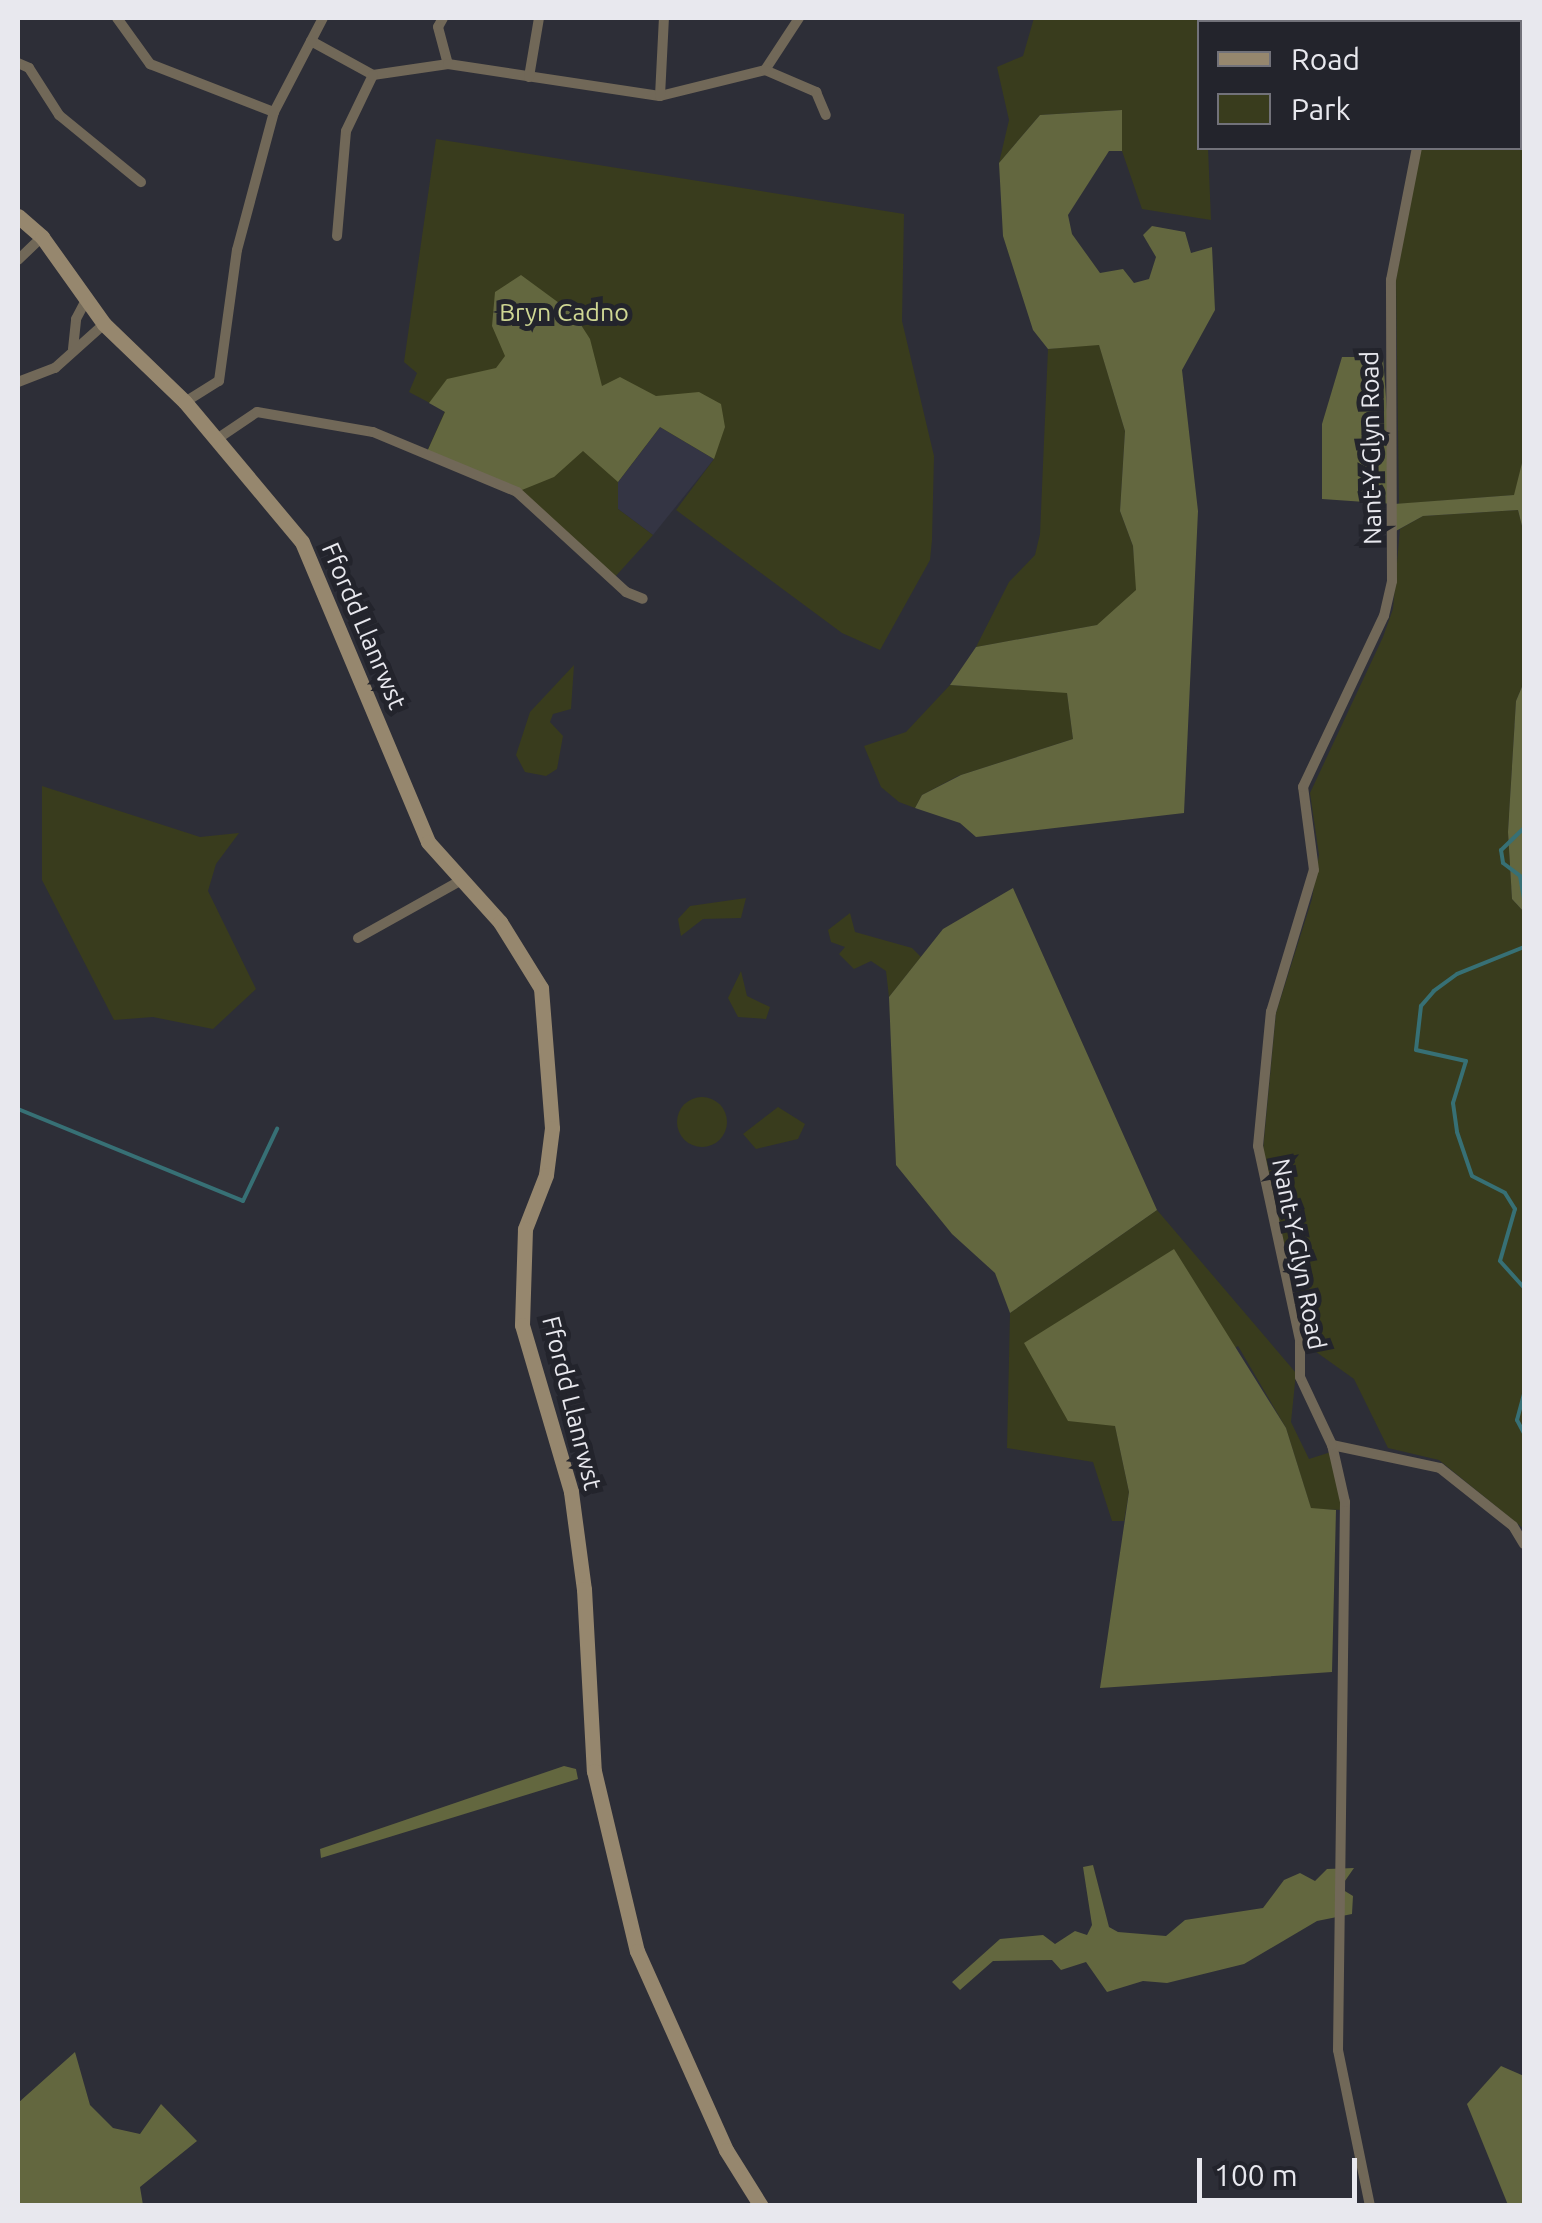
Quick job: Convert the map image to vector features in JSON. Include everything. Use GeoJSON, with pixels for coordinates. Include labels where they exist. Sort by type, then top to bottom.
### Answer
{"type":"FeatureCollection","features":[{"type":"Feature","properties":{"kind":"main road","name":"Ffordd Llanrwst"},"geometry":{"type":"LineString","coordinates":[[18,216],[42,238],[104,324],[185,402],[302,542],[428,842],[534,970],[546,1016],[551,1149],[525,1228],[522,1325],[571,1492],[584,1589],[594,1770],[637,1951],[726,2150],[761,2206]]}},
{"type":"Feature","properties":{"kind":"street"},"geometry":{"type":"LineString","coordinates":[[117,18],[150,64],[274,112]]}},
{"type":"Feature","properties":{"kind":"street"},"geometry":{"type":"LineString","coordinates":[[185,402],[219,381],[237,250],[274,112],[323,18]]}},
{"type":"Feature","properties":{"kind":"street"},"geometry":{"type":"LineString","coordinates":[[443,18],[438,28],[448,64]]}},
{"type":"Feature","properties":{"kind":"street"},"geometry":{"type":"LineString","coordinates":[[529,76],[539,18]]}},
{"type":"Feature","properties":{"kind":"street"},"geometry":{"type":"LineString","coordinates":[[660,96],[664,18]]}},
{"type":"Feature","properties":{"kind":"street"},"geometry":{"type":"LineString","coordinates":[[765,70],[799,18]]}},
{"type":"Feature","properties":{"kind":"street"},"geometry":{"type":"LineString","coordinates":[[311,41],[373,75],[448,64],[660,96],[765,70],[816,92],[826,114]]}},
{"type":"Feature","properties":{"kind":"street"},"geometry":{"type":"LineString","coordinates":[[18,63],[28,68],[59,115],[141,182]]}},
{"type":"Feature","properties":{"kind":"street"},"geometry":{"type":"LineString","coordinates":[[337,236],[346,131],[373,75]]}},
{"type":"Feature","properties":{"kind":"street","name":"Nant-Y-Glyn Road"},"geometry":{"type":"LineString","coordinates":[[1370,2206],[1338,2050],[1345,1502],[1332,1445],[1300,1377],[1300,1340],[1258,1146],[1271,1012],[1314,870],[1304,787],[1384,616],[1392,581],[1391,280],[1417,150]]}},
{"type":"Feature","properties":{"kind":"street"},"geometry":{"type":"LineString","coordinates":[[18,260],[42,238]]}},
{"type":"Feature","properties":{"kind":"street"},"geometry":{"type":"LineString","coordinates":[[70,354],[86,300]]}},
{"type":"Feature","properties":{"kind":"street"},"geometry":{"type":"LineString","coordinates":[[18,382],[38,378],[104,324]]}},
{"type":"Feature","properties":{"kind":"street"},"geometry":{"type":"LineString","coordinates":[[217,440],[257,412],[373,432],[517,492],[626,592],[643,599]]}},
{"type":"Feature","properties":{"kind":"street"},"geometry":{"type":"LineString","coordinates":[[358,938],[460,881]]}},
{"type":"Feature","properties":{"kind":"street"},"geometry":{"type":"LineString","coordinates":[[1332,1445],[1440,1468],[1513,1526],[1524,1544]]}},
{"type":"Feature","properties":{"kind":"shaded area"},"geometry":{"type":"Polygon","coordinates":[[[660,427],[714,459],[653,535],[618,509],[618,482],[660,427]]]}},
{"type":"Feature","properties":{"kind":"green space"},"geometry":{"type":"Polygon","coordinates":[[[1034,18],[1204,18],[1197,20],[1197,150],[1208,150],[1211,220],[1142,209],[1122,151],[1122,110],[1040,115],[999,163],[1009,120],[997,67],[1023,56],[1034,18]]]}},
{"type":"Feature","properties":{"kind":"green space"},"geometry":{"type":"Polygon","coordinates":[[[1432,18],[1524,18],[1524,455],[1515,495],[1399,504],[1396,279],[1421,150],[1522,150],[1522,20],[1432,18]]]}},
{"type":"Feature","properties":{"kind":"green space"},"geometry":{"type":"Polygon","coordinates":[[[1122,110],[1122,151],[1109,151],[1068,215],[1072,234],[1100,273],[1123,269],[1134,283],[1149,279],[1156,257],[1143,235],[1152,226],[1185,232],[1191,253],[1212,247],[1215,310],[1182,370],[1198,511],[1184,813],[976,837],[960,823],[915,808],[922,795],[961,775],[1073,739],[1067,693],[950,685],[976,647],[1097,625],[1136,590],[1133,546],[1120,511],[1125,431],[1099,345],[1048,349],[1033,330],[1003,236],[999,163],[1040,115],[1122,110]]]}},
{"type":"Feature","properties":{"kind":"green space","name":"Bryn Cadno"},"geometry":{"type":"Polygon","coordinates":[[[436,139],[904,214],[902,321],[934,456],[932,540],[930,560],[880,650],[842,633],[676,510],[714,459],[660,427],[618,482],[618,509],[653,535],[614,578],[517,492],[426,454],[445,411],[409,392],[417,373],[404,362],[436,139]]]}},
{"type":"Feature","properties":{"kind":"green space"},"geometry":{"type":"Polygon","coordinates":[[[521,275],[574,314],[590,339],[602,386],[620,377],[656,396],[699,392],[721,404],[725,427],[714,459],[660,427],[618,482],[583,451],[554,477],[517,492],[426,454],[445,412],[429,403],[447,379],[496,368],[505,356],[492,326],[495,292],[521,275]]]}},
{"type":"Feature","properties":{"kind":"green space"},"geometry":{"type":"Polygon","coordinates":[[[1099,344],[1125,431],[1120,511],[1133,546],[1137,590],[1098,625],[976,647],[1009,582],[1035,555],[1040,534],[1048,349],[1099,344]]]}},
{"type":"Feature","properties":{"kind":"green space"},"geometry":{"type":"Polygon","coordinates":[[[1342,357],[1383,357],[1394,504],[1322,499],[1322,424],[1342,357]]]}},
{"type":"Feature","properties":{"kind":"green space"},"geometry":{"type":"Polygon","coordinates":[[[1524,455],[1524,534],[1518,510],[1423,516],[1394,532],[1394,504],[1514,495],[1524,455]]]}},
{"type":"Feature","properties":{"kind":"green space"},"geometry":{"type":"Polygon","coordinates":[[[1518,510],[1524,534],[1524,682],[1516,701],[1508,832],[1512,899],[1524,912],[1524,1529],[1439,1460],[1388,1448],[1354,1379],[1305,1344],[1263,1150],[1276,1013],[1312,899],[1319,855],[1310,793],[1393,609],[1400,529],[1423,516],[1518,510]]]}},
{"type":"Feature","properties":{"kind":"green space"},"geometry":{"type":"Polygon","coordinates":[[[574,665],[571,709],[553,714],[550,722],[563,736],[557,769],[546,776],[525,772],[516,755],[530,712],[574,665]]]}},
{"type":"Feature","properties":{"kind":"green space"},"geometry":{"type":"Polygon","coordinates":[[[1524,682],[1524,912],[1512,899],[1508,832],[1516,701],[1524,682]]]}},
{"type":"Feature","properties":{"kind":"green space"},"geometry":{"type":"Polygon","coordinates":[[[950,685],[1067,692],[1073,739],[958,776],[922,795],[915,808],[899,802],[881,787],[864,746],[906,732],[950,685]]]}},
{"type":"Feature","properties":{"kind":"green space"},"geometry":{"type":"Polygon","coordinates":[[[42,786],[200,837],[239,833],[216,864],[208,891],[256,989],[213,1029],[153,1017],[114,1020],[42,880],[42,786]]]}},
{"type":"Feature","properties":{"kind":"green space"},"geometry":{"type":"Polygon","coordinates":[[[1013,888],[1157,1210],[1010,1313],[995,1273],[952,1234],[896,1165],[889,997],[943,929],[1013,888]]]}},
{"type":"Feature","properties":{"kind":"green space"},"geometry":{"type":"Polygon","coordinates":[[[746,898],[741,918],[703,919],[681,936],[678,919],[690,906],[746,898]]]}},
{"type":"Feature","properties":{"kind":"green space"},"geometry":{"type":"Polygon","coordinates":[[[850,913],[855,932],[912,948],[921,957],[889,997],[886,971],[871,961],[854,969],[839,954],[845,947],[831,942],[828,930],[850,913]]]}},
{"type":"Feature","properties":{"kind":"green space"},"geometry":{"type":"Polygon","coordinates":[[[741,971],[747,996],[770,1007],[766,1019],[738,1017],[728,998],[741,971]]]}},
{"type":"Feature","properties":{"kind":"green space"},"geometry":{"type":"Polygon","coordinates":[[[702,1097],[720,1104],[727,1122],[720,1140],[702,1147],[684,1140],[677,1122],[684,1104],[702,1097]]]}},
{"type":"Feature","properties":{"kind":"green space"},"geometry":{"type":"Polygon","coordinates":[[[778,1107],[805,1124],[798,1139],[756,1149],[743,1134],[778,1107]]]}},
{"type":"Feature","properties":{"kind":"green space"},"geometry":{"type":"Polygon","coordinates":[[[1157,1210],[1296,1373],[1291,1422],[1309,1459],[1334,1451],[1345,1510],[1311,1509],[1286,1428],[1238,1346],[1115,1425],[1129,1492],[1124,1521],[1112,1521],[1093,1462],[1007,1448],[1010,1313],[1157,1210]]]}},
{"type":"Feature","properties":{"kind":"green space"},"geometry":{"type":"Polygon","coordinates":[[[1174,1249],[1286,1428],[1311,1508],[1336,1510],[1332,1672],[1100,1688],[1129,1492],[1115,1426],[1068,1421],[1024,1343],[1174,1249]]]}},
{"type":"Feature","properties":{"kind":"green space"},"geometry":{"type":"Polygon","coordinates":[[[564,1766],[576,1769],[578,1779],[321,1858],[320,1849],[564,1766]]]}},
{"type":"Feature","properties":{"kind":"green space"},"geometry":{"type":"Polygon","coordinates":[[[1093,1865],[1109,1927],[1118,1932],[1166,1936],[1185,1920],[1263,1908],[1284,1880],[1300,1873],[1315,1881],[1327,1869],[1354,1868],[1340,1888],[1353,1896],[1352,1914],[1317,1921],[1244,1964],[1167,1983],[1143,1981],[1107,1992],[1086,1962],[1061,1970],[1052,1960],[993,1961],[960,1990],[952,1982],[1000,1939],[1043,1935],[1055,1944],[1075,1931],[1087,1935],[1092,1925],[1083,1867],[1093,1865]]]}},
{"type":"Feature","properties":{"kind":"green space"},"geometry":{"type":"Polygon","coordinates":[[[75,2052],[90,2105],[113,2128],[140,2134],[161,2104],[197,2141],[140,2187],[143,2205],[18,2205],[18,2103],[75,2052]]]}},
{"type":"Feature","properties":{"kind":"green space"},"geometry":{"type":"Polygon","coordinates":[[[1501,2066],[1524,2076],[1524,2205],[1508,2205],[1467,2104],[1501,2066]]]}},
{"type":"Feature","properties":{"kind":"waterway"},"geometry":{"type":"LineString","coordinates":[[1524,828],[1501,850],[1503,863],[1520,876],[1524,898]]}},
{"type":"Feature","properties":{"kind":"waterway"},"geometry":{"type":"LineString","coordinates":[[1524,947],[1457,974],[1434,991],[1421,1006],[1416,1050],[1466,1061],[1453,1103],[1457,1132],[1472,1176],[1505,1193],[1515,1209],[1500,1261],[1524,1288]]}},
{"type":"Feature","properties":{"kind":"waterway"},"geometry":{"type":"LineString","coordinates":[[18,1109],[243,1201],[277,1129]]}},
{"type":"Feature","properties":{"kind":"waterway"},"geometry":{"type":"LineString","coordinates":[[1524,1394],[1517,1420],[1524,1433]]}}]}
